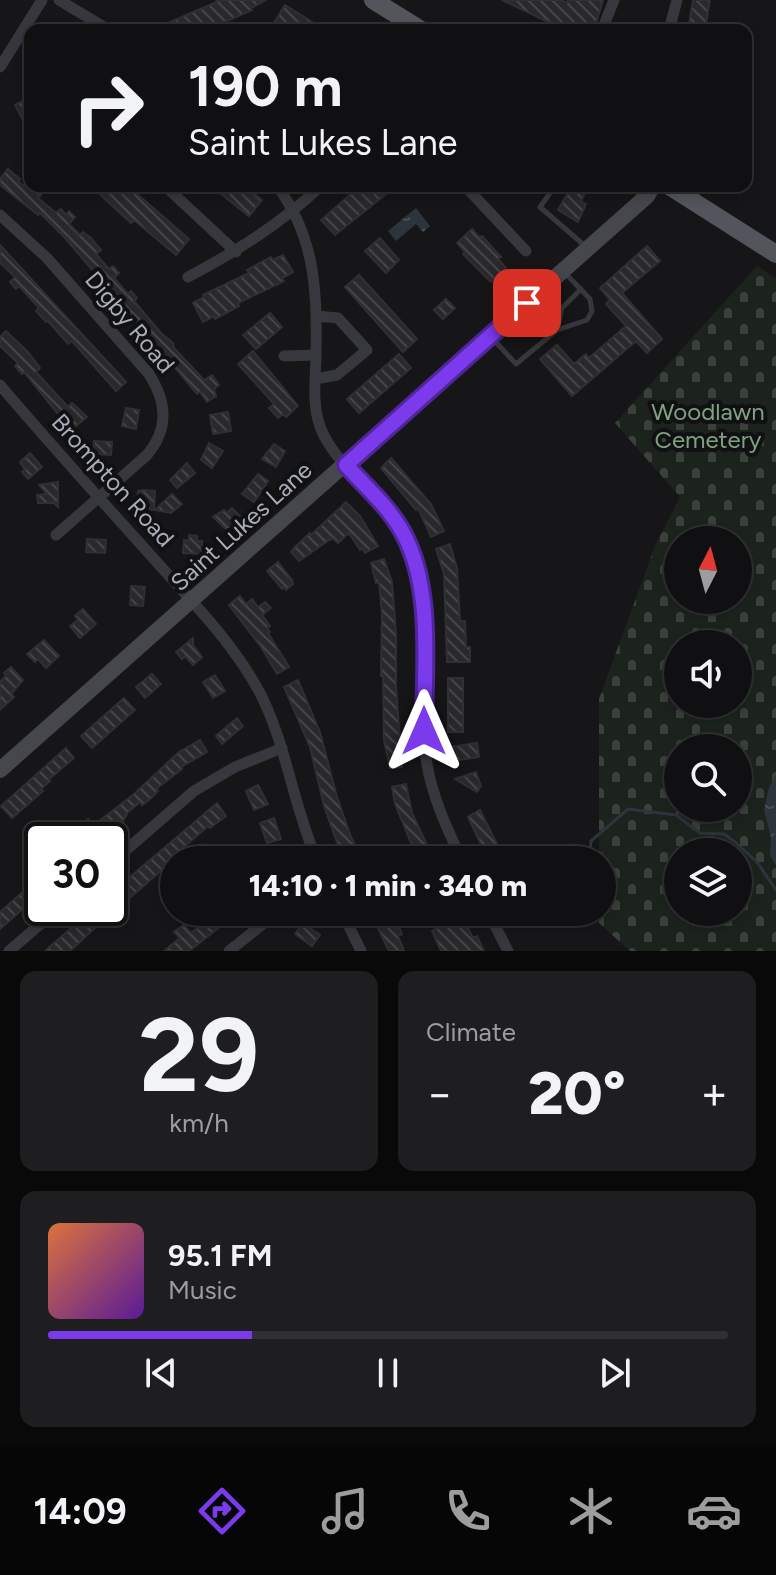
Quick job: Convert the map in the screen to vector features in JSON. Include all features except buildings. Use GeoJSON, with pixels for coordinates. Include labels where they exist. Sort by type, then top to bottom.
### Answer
{"type":"FeatureCollection","features":[{"type":"Feature","properties":{"kind":"main road"},"geometry":{"type":"LineString","coordinates":[[373,0],[411,24]]}},
{"type":"Feature","properties":{"kind":"main road"},"geometry":{"type":"LineString","coordinates":[[678,192],[776,254]]}},
{"type":"Feature","properties":{"kind":"street"},"geometry":{"type":"LineString","coordinates":[[27,24],[42,0]]}},
{"type":"Feature","properties":{"kind":"street"},"geometry":{"type":"LineString","coordinates":[[59,0],[99,24]]}},
{"type":"Feature","properties":{"kind":"street"},"geometry":{"type":"LineString","coordinates":[[604,24],[614,0]]}},
{"type":"Feature","properties":{"kind":"street"},"geometry":{"type":"LineString","coordinates":[[671,24],[677,0]]}},
{"type":"Feature","properties":{"kind":"street"},"geometry":{"type":"LineString","coordinates":[[0,67],[24,29]]}},
{"type":"Feature","properties":{"kind":"street"},"geometry":{"type":"LineString","coordinates":[[171,192],[236,252]]}},
{"type":"Feature","properties":{"kind":"street"},"geometry":{"type":"LineString","coordinates":[[281,192],[294,211],[313,264],[319,423],[329,445],[395,521],[417,566],[424,611],[425,757],[438,807],[456,846]]}},
{"type":"Feature","properties":{"kind":"street"},"geometry":{"type":"LineString","coordinates":[[188,277],[236,252],[294,211],[315,192]]}},
{"type":"Feature","properties":{"kind":"street"},"geometry":{"type":"LineString","coordinates":[[471,192],[526,251]]}},
{"type":"Feature","properties":{"kind":"street","name":"Saint Lukes Lane"},"geometry":{"type":"LineString","coordinates":[[0,770],[649,192]]}},
{"type":"Feature","properties":{"kind":"street","name":"Digby Road"},"geometry":{"type":"LineString","coordinates":[[0,215],[47,258],[149,374],[162,396],[164,419],[157,444],[56,535]]}},
{"type":"Feature","properties":{"kind":"street"},"geometry":{"type":"LineString","coordinates":[[315,379],[337,375],[367,350],[338,318],[316,316]]}},
{"type":"Feature","properties":{"kind":"street"},"geometry":{"type":"LineString","coordinates":[[284,356],[316,355]]}},
{"type":"Feature","properties":{"kind":"street","name":"Brompton Road"},"geometry":{"type":"LineString","coordinates":[[2,390],[192,602],[246,670],[260,694],[282,748],[311,846]]}},
{"type":"Feature","properties":{"kind":"street"},"geometry":{"type":"LineString","coordinates":[[128,848],[194,791],[235,767],[282,748]]}},
{"type":"Feature","properties":{"kind":"street"},"geometry":{"type":"LineString","coordinates":[[9,951],[38,926]]}},
{"type":"Feature","properties":{"kind":"street"},"geometry":{"type":"LineString","coordinates":[[229,951],[260,926]]}},
{"type":"Feature","properties":{"kind":"street"},"geometry":{"type":"LineString","coordinates":[[349,926],[361,951]]}},
{"type":"Feature","properties":{"kind":"street"},"geometry":{"type":"LineString","coordinates":[[495,926],[508,951]]}},
{"type":"Feature","properties":{"kind":"lane"},"geometry":{"type":"LineString","coordinates":[[551,192],[540,207],[588,249]]}},
{"type":"Feature","properties":{"kind":"lane"},"geometry":{"type":"LineString","coordinates":[[490,336],[516,364],[557,330],[582,323],[591,316],[590,299],[563,271]]}},
{"type":"Feature","properties":{"kind":"lane"},"geometry":{"type":"LineString","coordinates":[[557,330],[562,308],[581,289]]}},
{"type":"Feature","properties":{"kind":"green space","name":"Woodlawn Cemetery"},"geometry":{"type":"Polygon","coordinates":[[[757,266],[776,278],[776,951],[630,951],[602,926],[616,926],[616,846],[599,846],[599,699],[664,528],[664,614],[752,614],[752,526],[665,526],[680,497],[615,423],[757,266]]]}},
{"type":"Feature","properties":{"kind":"water"},"geometry":{"type":"Polygon","coordinates":[[[416,208],[430,226],[423,232],[416,224],[396,241],[388,231],[416,208]]]}},
{"type":"Feature","properties":{"kind":"water"},"geometry":{"type":"Polygon","coordinates":[[[776,775],[776,865],[770,856],[771,838],[764,810],[769,788],[776,775]]]}},
{"type":"Feature","properties":{"kind":"waterway"},"geometry":{"type":"LineString","coordinates":[[590,846],[591,841],[628,809],[676,815],[700,833],[724,834],[735,842],[757,862],[776,890]]}},
{"type":"Feature","properties":{"kind":"route"},"geometry":{"type":"LineString","coordinates":[[424,731],[424,611],[417,566],[410,547],[389,512],[346,465],[527,303]]}}]}
